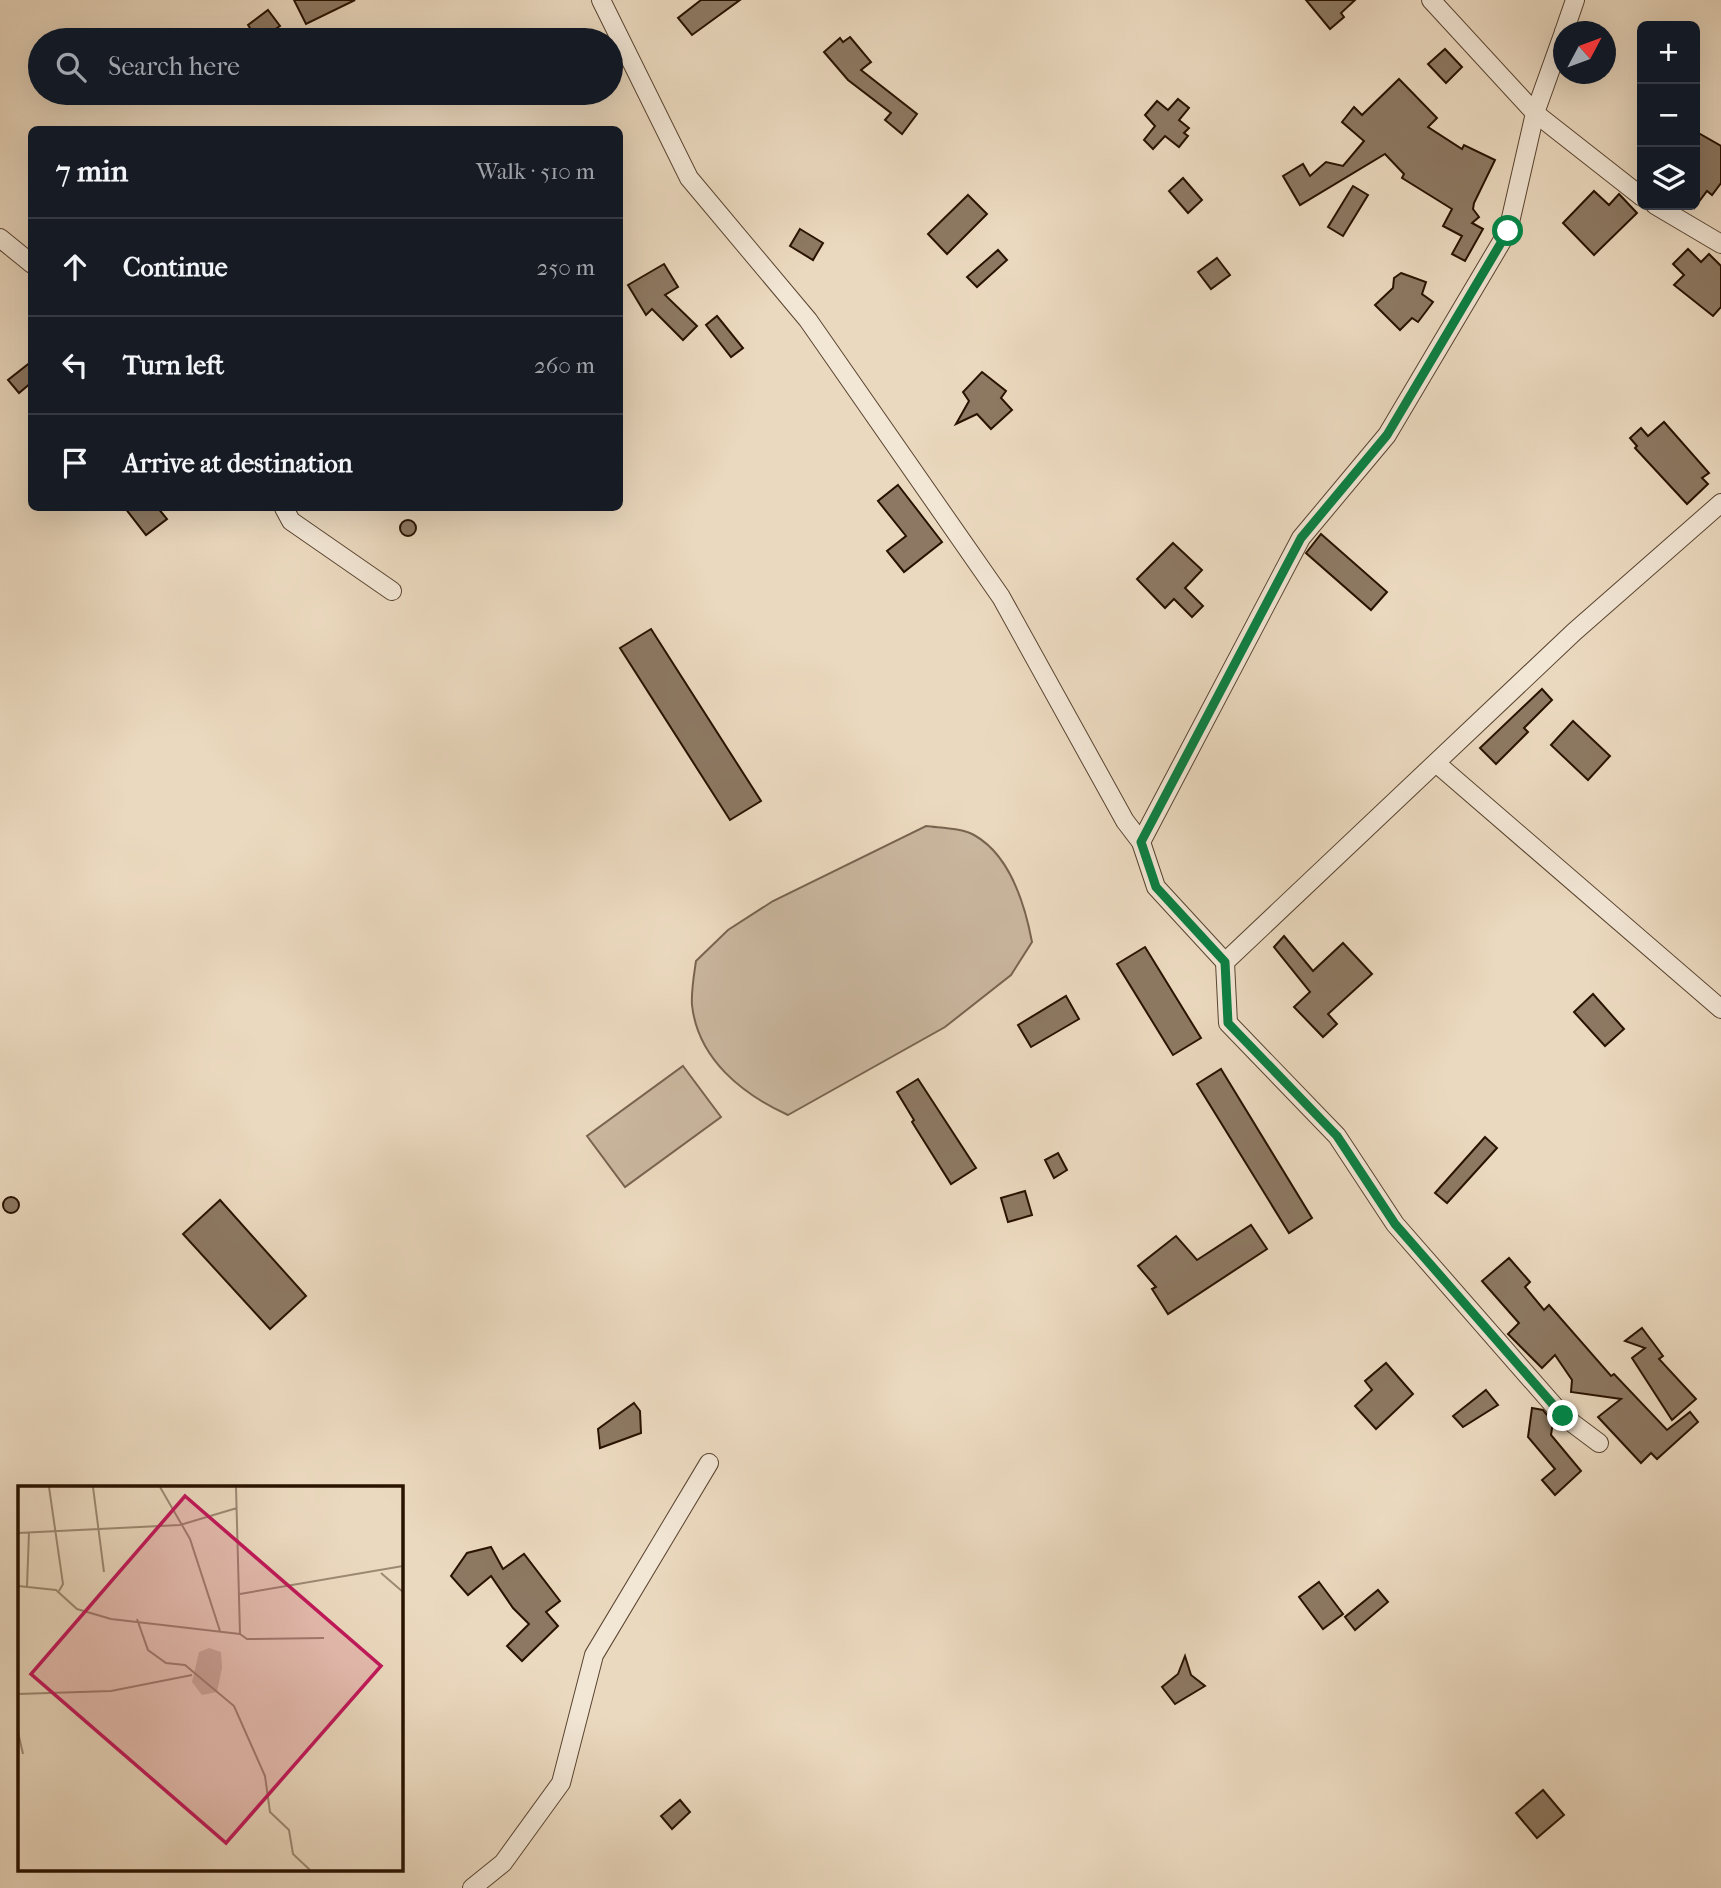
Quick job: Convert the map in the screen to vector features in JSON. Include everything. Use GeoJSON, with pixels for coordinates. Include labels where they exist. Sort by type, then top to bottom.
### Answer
{"type":"FeatureCollection","features":[{"type":"Feature","properties":{"kind":"street"},"geometry":{"type":"LineString","coordinates":[[601,0],[615,28]]}},
{"type":"Feature","properties":{"kind":"street"},"geometry":{"type":"LineString","coordinates":[[1431,0],[1535,113],[1637,193]]}},
{"type":"Feature","properties":{"kind":"street"},"geometry":{"type":"LineString","coordinates":[[1568,21],[1575,0]]}},
{"type":"Feature","properties":{"kind":"street"},"geometry":{"type":"LineString","coordinates":[[623,45],[688,178],[808,320],[1001,597],[1125,821],[1141,842],[1156,887],[1225,962],[1228,1023],[1337,1136],[1395,1224],[1563,1416],[1599,1443]]}},
{"type":"Feature","properties":{"kind":"street"},"geometry":{"type":"LineString","coordinates":[[1141,842],[1301,538],[1387,435],[1508,231],[1535,113],[1553,63]]}},
{"type":"Feature","properties":{"kind":"street"},"geometry":{"type":"LineString","coordinates":[[1663,210],[1721,244]]}},
{"type":"Feature","properties":{"kind":"street"},"geometry":{"type":"LineString","coordinates":[[0,238],[28,261]]}},
{"type":"Feature","properties":{"kind":"street"},"geometry":{"type":"LineString","coordinates":[[1225,962],[1574,632],[1721,503]]}},
{"type":"Feature","properties":{"kind":"street"},"geometry":{"type":"LineString","coordinates":[[286,511],[291,521],[392,592]]}},
{"type":"Feature","properties":{"kind":"street"},"geometry":{"type":"LineString","coordinates":[[1436,763],[1721,1009]]}},
{"type":"Feature","properties":{"kind":"street"},"geometry":{"type":"LineString","coordinates":[[472,1888],[503,1863],[561,1783],[594,1655],[709,1463]]}},
{"type":"Feature","properties":{"kind":"shaded area"},"geometry":{"type":"Polygon","coordinates":[[[926,826],[969,833],[987,844],[1014,882],[1032,942],[1011,975],[945,1027],[788,1115],[754,1097],[725,1072],[703,1042],[692,1005],[696,961],[728,930],[773,901],[926,826]]]}},
{"type":"Feature","properties":{"kind":"shaded area"},"geometry":{"type":"Polygon","coordinates":[[[683,1066],[721,1117],[625,1187],[587,1136],[683,1066]]]}},
{"type":"Feature","properties":{"kind":"building"},"geometry":{"type":"Polygon","coordinates":[[[294,0],[355,0],[306,24],[294,0]]]}},
{"type":"Feature","properties":{"kind":"building"},"geometry":{"type":"Polygon","coordinates":[[[701,0],[740,0],[692,35],[678,18],[701,0]]]}},
{"type":"Feature","properties":{"kind":"building"},"geometry":{"type":"Polygon","coordinates":[[[1306,0],[1355,0],[1341,13],[1344,17],[1330,29],[1306,0]]]}},
{"type":"Feature","properties":{"kind":"building"},"geometry":{"type":"Polygon","coordinates":[[[268,10],[280,26],[250,28],[248,25],[268,10]]]}},
{"type":"Feature","properties":{"kind":"building"},"geometry":{"type":"Polygon","coordinates":[[[850,37],[871,62],[861,70],[917,114],[902,134],[885,120],[891,113],[848,80],[824,52],[840,38],[843,42],[850,37]]]}},
{"type":"Feature","properties":{"kind":"building"},"geometry":{"type":"Polygon","coordinates":[[[1445,49],[1462,67],[1446,83],[1428,64],[1445,49]]]}},
{"type":"Feature","properties":{"kind":"building"},"geometry":{"type":"Polygon","coordinates":[[[1399,79],[1437,118],[1428,127],[1462,149],[1464,145],[1495,160],[1474,203],[1473,209],[1479,217],[1472,223],[1483,229],[1465,261],[1452,254],[1462,236],[1443,226],[1452,209],[1402,178],[1404,174],[1385,154],[1300,205],[1283,176],[1303,164],[1310,176],[1326,162],[1343,166],[1364,141],[1342,122],[1354,107],[1362,115],[1399,79]]]}},
{"type":"Feature","properties":{"kind":"building"},"geometry":{"type":"Polygon","coordinates":[[[1178,99],[1189,108],[1179,120],[1189,128],[1184,133],[1188,136],[1179,147],[1165,136],[1153,149],[1144,140],[1155,126],[1145,115],[1157,101],[1168,110],[1178,99]]]}},
{"type":"Feature","properties":{"kind":"building"},"geometry":{"type":"Polygon","coordinates":[[[1700,134],[1721,146],[1721,183],[1712,195],[1707,191],[1700,200],[1700,134]]]}},
{"type":"Feature","properties":{"kind":"building"},"geometry":{"type":"Polygon","coordinates":[[[1183,178],[1202,200],[1188,213],[1169,191],[1183,178]]]}},
{"type":"Feature","properties":{"kind":"building"},"geometry":{"type":"Polygon","coordinates":[[[1353,186],[1368,195],[1343,236],[1328,227],[1353,186]]]}},
{"type":"Feature","properties":{"kind":"building"},"geometry":{"type":"Polygon","coordinates":[[[1594,191],[1609,205],[1619,194],[1637,213],[1594,255],[1563,223],[1594,191]]]}},
{"type":"Feature","properties":{"kind":"building"},"geometry":{"type":"Polygon","coordinates":[[[968,195],[987,214],[947,254],[928,234],[968,195]]]}},
{"type":"Feature","properties":{"kind":"building"},"geometry":{"type":"Polygon","coordinates":[[[800,229],[823,243],[813,260],[790,246],[800,229]]]}},
{"type":"Feature","properties":{"kind":"building"},"geometry":{"type":"Polygon","coordinates":[[[1688,249],[1701,262],[1709,254],[1721,266],[1721,307],[1713,316],[1674,285],[1684,275],[1673,264],[1688,249]]]}},
{"type":"Feature","properties":{"kind":"building"},"geometry":{"type":"Polygon","coordinates":[[[998,250],[1007,260],[977,287],[967,277],[998,250]]]}},
{"type":"Feature","properties":{"kind":"building"},"geometry":{"type":"Polygon","coordinates":[[[1217,258],[1230,275],[1211,289],[1198,272],[1217,258]]]}},
{"type":"Feature","properties":{"kind":"building"},"geometry":{"type":"Polygon","coordinates":[[[664,264],[678,287],[665,295],[697,326],[683,340],[652,309],[646,315],[628,285],[664,264]]]}},
{"type":"Feature","properties":{"kind":"building"},"geometry":{"type":"Polygon","coordinates":[[[1401,273],[1426,282],[1422,294],[1433,302],[1418,322],[1412,318],[1400,330],[1375,305],[1393,288],[1394,278],[1401,273]]]}},
{"type":"Feature","properties":{"kind":"building"},"geometry":{"type":"Polygon","coordinates":[[[717,316],[743,348],[731,357],[706,325],[717,316]]]}},
{"type":"Feature","properties":{"kind":"building"},"geometry":{"type":"Polygon","coordinates":[[[28,364],[28,385],[19,393],[8,380],[28,364]]]}},
{"type":"Feature","properties":{"kind":"building"},"geometry":{"type":"Polygon","coordinates":[[[982,372],[1006,391],[1001,398],[1012,410],[991,429],[977,414],[956,424],[969,401],[963,392],[982,372]]]}},
{"type":"Feature","properties":{"kind":"building"},"geometry":{"type":"Polygon","coordinates":[[[1664,422],[1709,473],[1702,478],[1708,484],[1687,504],[1635,448],[1637,446],[1630,438],[1641,428],[1648,436],[1664,422]]]}},
{"type":"Feature","properties":{"kind":"building"},"geometry":{"type":"Polygon","coordinates":[[[898,485],[942,542],[904,572],[887,551],[906,536],[878,501],[898,485]]]}},
{"type":"Feature","properties":{"kind":"building"},"geometry":{"type":"Polygon","coordinates":[[[127,511],[160,511],[167,519],[146,535],[127,511]]]}},
{"type":"Feature","properties":{"kind":"building"},"geometry":{"type":"Polygon","coordinates":[[[405,520],[411,520],[416,528],[414,534],[405,536],[400,531],[400,525],[405,520]]]}},
{"type":"Feature","properties":{"kind":"building"},"geometry":{"type":"Polygon","coordinates":[[[1321,534],[1387,592],[1371,610],[1306,553],[1321,534]]]}},
{"type":"Feature","properties":{"kind":"building"},"geometry":{"type":"Polygon","coordinates":[[[1173,543],[1202,570],[1185,588],[1203,606],[1192,617],[1174,599],[1165,608],[1137,579],[1173,543]]]}},
{"type":"Feature","properties":{"kind":"building"},"geometry":{"type":"Polygon","coordinates":[[[651,629],[761,801],[730,820],[620,648],[651,629]]]}},
{"type":"Feature","properties":{"kind":"building"},"geometry":{"type":"Polygon","coordinates":[[[1542,689],[1552,700],[1524,728],[1528,732],[1496,764],[1480,748],[1542,689]]]}},
{"type":"Feature","properties":{"kind":"building"},"geometry":{"type":"Polygon","coordinates":[[[1573,721],[1610,756],[1588,780],[1551,745],[1573,721]]]}},
{"type":"Feature","properties":{"kind":"building"},"geometry":{"type":"Polygon","coordinates":[[[1284,936],[1313,971],[1343,943],[1372,974],[1328,1014],[1337,1024],[1323,1037],[1294,1007],[1310,992],[1274,947],[1284,936]]]}},
{"type":"Feature","properties":{"kind":"building"},"geometry":{"type":"Polygon","coordinates":[[[1145,947],[1201,1038],[1173,1055],[1117,964],[1145,947]]]}},
{"type":"Feature","properties":{"kind":"building"},"geometry":{"type":"Polygon","coordinates":[[[1593,994],[1624,1029],[1605,1046],[1574,1012],[1593,994]]]}},
{"type":"Feature","properties":{"kind":"building"},"geometry":{"type":"Polygon","coordinates":[[[1066,996],[1079,1019],[1031,1047],[1018,1025],[1066,996]]]}},
{"type":"Feature","properties":{"kind":"building"},"geometry":{"type":"Polygon","coordinates":[[[1221,1069],[1312,1218],[1289,1233],[1197,1084],[1221,1069]]]}},
{"type":"Feature","properties":{"kind":"building"},"geometry":{"type":"Polygon","coordinates":[[[918,1079],[976,1168],[951,1184],[912,1122],[914,1120],[897,1092],[918,1079]]]}},
{"type":"Feature","properties":{"kind":"building"},"geometry":{"type":"Polygon","coordinates":[[[1485,1137],[1497,1148],[1447,1203],[1435,1193],[1485,1137]]]}},
{"type":"Feature","properties":{"kind":"building"},"geometry":{"type":"Polygon","coordinates":[[[1058,1153],[1067,1170],[1054,1178],[1045,1160],[1058,1153]]]}},
{"type":"Feature","properties":{"kind":"building"},"geometry":{"type":"Polygon","coordinates":[[[1025,1191],[1032,1215],[1008,1222],[1001,1198],[1025,1191]]]}},
{"type":"Feature","properties":{"kind":"building"},"geometry":{"type":"Polygon","coordinates":[[[8,1197],[14,1197],[19,1205],[17,1211],[8,1213],[3,1208],[3,1202],[8,1197]]]}},
{"type":"Feature","properties":{"kind":"building"},"geometry":{"type":"Polygon","coordinates":[[[220,1200],[306,1296],[270,1329],[183,1234],[220,1200]]]}},
{"type":"Feature","properties":{"kind":"building"},"geometry":{"type":"Polygon","coordinates":[[[1251,1225],[1267,1249],[1168,1314],[1152,1289],[1156,1287],[1138,1266],[1176,1236],[1197,1260],[1251,1225]]]}},
{"type":"Feature","properties":{"kind":"building"},"geometry":{"type":"Polygon","coordinates":[[[1509,1258],[1530,1282],[1525,1287],[1544,1310],[1549,1305],[1611,1376],[1614,1374],[1667,1430],[1690,1412],[1698,1422],[1657,1459],[1651,1453],[1641,1463],[1598,1417],[1621,1399],[1571,1392],[1572,1380],[1555,1355],[1542,1368],[1508,1334],[1519,1323],[1482,1281],[1509,1258]]]}},
{"type":"Feature","properties":{"kind":"building"},"geometry":{"type":"Polygon","coordinates":[[[1642,1328],[1663,1356],[1659,1359],[1696,1399],[1672,1420],[1632,1358],[1645,1348],[1625,1341],[1642,1328]]]}},
{"type":"Feature","properties":{"kind":"building"},"geometry":{"type":"Polygon","coordinates":[[[1386,1363],[1413,1394],[1376,1429],[1355,1406],[1372,1390],[1365,1381],[1386,1363]]]}},
{"type":"Feature","properties":{"kind":"building"},"geometry":{"type":"Polygon","coordinates":[[[1486,1390],[1498,1405],[1463,1427],[1453,1416],[1486,1390]]]}},
{"type":"Feature","properties":{"kind":"building"},"geometry":{"type":"Polygon","coordinates":[[[634,1403],[640,1411],[641,1433],[600,1448],[598,1429],[634,1403]]]}},
{"type":"Feature","properties":{"kind":"building"},"geometry":{"type":"Polygon","coordinates":[[[1532,1408],[1543,1410],[1553,1422],[1551,1435],[1581,1471],[1555,1495],[1542,1480],[1555,1469],[1528,1437],[1532,1408]]]}},
{"type":"Feature","properties":{"kind":"building"},"geometry":{"type":"Polygon","coordinates":[[[491,1547],[503,1569],[524,1554],[560,1601],[546,1612],[558,1626],[522,1661],[507,1646],[529,1624],[513,1608],[491,1576],[468,1595],[451,1576],[467,1553],[491,1547]]]}},
{"type":"Feature","properties":{"kind":"building"},"geometry":{"type":"Polygon","coordinates":[[[1319,1582],[1343,1614],[1323,1629],[1299,1597],[1319,1582]]]}},
{"type":"Feature","properties":{"kind":"building"},"geometry":{"type":"Polygon","coordinates":[[[1378,1590],[1388,1602],[1355,1630],[1345,1617],[1378,1590]]]}},
{"type":"Feature","properties":{"kind":"building"},"geometry":{"type":"Polygon","coordinates":[[[1185,1656],[1191,1675],[1205,1686],[1175,1704],[1162,1687],[1178,1674],[1185,1656]]]}},
{"type":"Feature","properties":{"kind":"building"},"geometry":{"type":"Polygon","coordinates":[[[1543,1790],[1564,1815],[1537,1838],[1516,1813],[1543,1790]]]}},
{"type":"Feature","properties":{"kind":"building"},"geometry":{"type":"Polygon","coordinates":[[[680,1800],[690,1812],[672,1829],[661,1816],[680,1800]]]}},
{"type":"Feature","properties":{"kind":"route"},"geometry":{"type":"LineString","coordinates":[[1508,231],[1387,435],[1301,538],[1141,842],[1156,887],[1225,962],[1228,1023],[1337,1136],[1395,1224],[1563,1416]]}}]}
